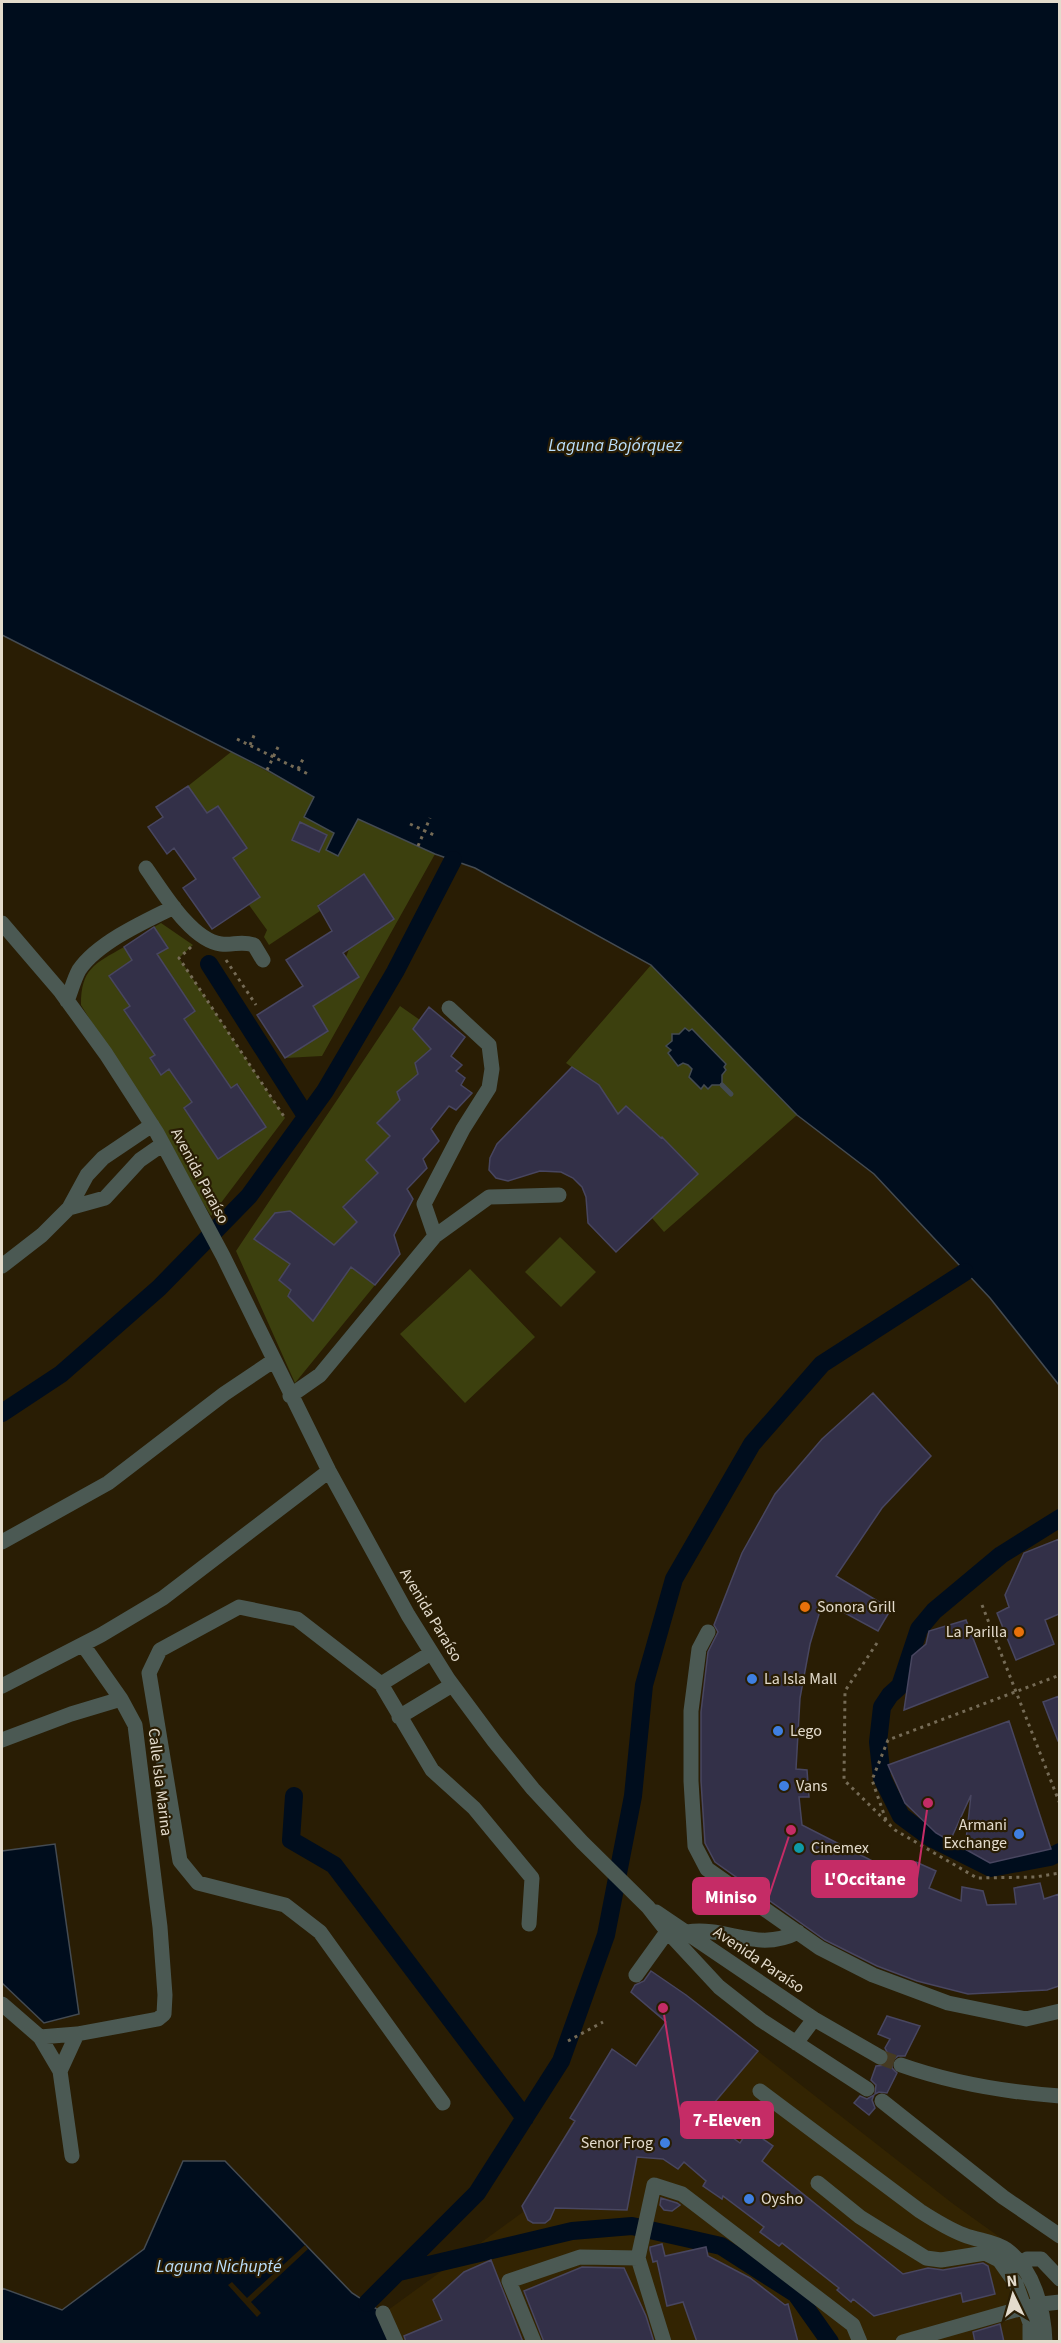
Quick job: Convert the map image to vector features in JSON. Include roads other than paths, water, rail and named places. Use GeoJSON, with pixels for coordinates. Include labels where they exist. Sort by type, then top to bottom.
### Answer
{"type":"FeatureCollection","features":[{"type":"Feature","properties":{"kind":"street"},"geometry":{"type":"LineString","coordinates":[[146,868],[174,907],[201,937],[222,944],[242,941],[254,945],[263,960]]}},
{"type":"Feature","properties":{"kind":"street"},"geometry":{"type":"LineString","coordinates":[[67,1001],[79,970],[99,949],[174,907]]}},
{"type":"Feature","properties":{"kind":"street","name":"Avenida Paraíso"},"geometry":{"type":"LineString","coordinates":[[2,923],[67,1001],[106,1054],[152,1125],[223,1256],[329,1472],[431,1653],[453,1685],[533,1789],[582,1842],[670,1927],[719,1987],[761,2019],[867,2089]]}},
{"type":"Feature","properties":{"kind":"street"},"geometry":{"type":"LineString","coordinates":[[435,1236],[424,1204],[489,1088],[492,1069],[489,1045],[449,1008]]}},
{"type":"Feature","properties":{"kind":"street"},"geometry":{"type":"LineString","coordinates":[[2,1266],[42,1235],[69,1208],[87,1175],[103,1158],[152,1125]]}},
{"type":"Feature","properties":{"kind":"street"},"geometry":{"type":"LineString","coordinates":[[69,1208],[105,1198],[140,1160],[163,1144]]}},
{"type":"Feature","properties":{"kind":"street"},"geometry":{"type":"LineString","coordinates":[[290,1396],[320,1375],[435,1236],[489,1197],[559,1195]]}},
{"type":"Feature","properties":{"kind":"street"},"geometry":{"type":"LineString","coordinates":[[2,1542],[108,1483],[224,1394],[273,1361]]}},
{"type":"Feature","properties":{"kind":"street"},"geometry":{"type":"LineString","coordinates":[[2,1686],[83,1645],[163,1598],[329,1472]]}},
{"type":"Feature","properties":{"kind":"street"},"geometry":{"type":"LineString","coordinates":[[443,2103],[320,1932],[285,1905],[198,1883],[180,1861],[148,1673],[160,1650],[239,1607],[297,1619],[381,1684],[432,1770],[474,1808],[532,1878],[529,1924]]}},
{"type":"Feature","properties":{"kind":"street"},"geometry":{"type":"LineString","coordinates":[[708,1632],[699,1649],[692,1711],[691,1780],[695,1846],[707,1869],[820,1948],[873,1975],[948,2003],[1026,2019],[1059,2011]]}},
{"type":"Feature","properties":{"kind":"street","name":"Calle Isla Marina"},"geometry":{"type":"LineString","coordinates":[[77,2034],[158,2019],[164,2014],[165,1995],[160,1927],[135,1725],[121,1700],[83,1645]]}},
{"type":"Feature","properties":{"kind":"street"},"geometry":{"type":"LineString","coordinates":[[381,1684],[431,1653]]}},
{"type":"Feature","properties":{"kind":"street"},"geometry":{"type":"LineString","coordinates":[[399,1717],[453,1685]]}},
{"type":"Feature","properties":{"kind":"street"},"geometry":{"type":"LineString","coordinates":[[2,1740],[71,1714],[121,1700]]}},
{"type":"Feature","properties":{"kind":"street"},"geometry":{"type":"LineString","coordinates":[[636,1975],[670,1927]]}},
{"type":"Feature","properties":{"kind":"street","name":"Avenida Paraíso"},"geometry":{"type":"LineString","coordinates":[[670,1927],[687,1932],[814,2019],[880,2057]]}},
{"type":"Feature","properties":{"kind":"street"},"geometry":{"type":"LineString","coordinates":[[687,1932],[713,1932],[764,1942],[786,1938],[798,1932]]}},
{"type":"Feature","properties":{"kind":"street"},"geometry":{"type":"LineString","coordinates":[[2,2004],[40,2037],[60,2071],[72,2156]]}},
{"type":"Feature","properties":{"kind":"street"},"geometry":{"type":"LineString","coordinates":[[796,2043],[814,2019]]}},
{"type":"Feature","properties":{"kind":"street"},"geometry":{"type":"LineString","coordinates":[[40,2037],[77,2034],[60,2071]]}},
{"type":"Feature","properties":{"kind":"street"},"geometry":{"type":"LineString","coordinates":[[901,2065],[930,2075],[1008,2092],[1059,2096]]}},
{"type":"Feature","properties":{"kind":"street"},"geometry":{"type":"LineString","coordinates":[[760,2091],[920,2211],[958,2232],[1007,2250],[1014,2267]]}},
{"type":"Feature","properties":{"kind":"street"},"geometry":{"type":"LineString","coordinates":[[882,2101],[1003,2197],[1059,2236]]}},
{"type":"Feature","properties":{"kind":"street"},"geometry":{"type":"LineString","coordinates":[[818,2183],[860,2217],[926,2258],[941,2260],[985,2253],[1028,2274],[1032,2306],[1030,2342]]}},
{"type":"Feature","properties":{"kind":"street"},"geometry":{"type":"LineString","coordinates":[[664,2342],[639,2253],[654,2185],[682,2194],[854,2325],[860,2342]]}},
{"type":"Feature","properties":{"kind":"street"},"geometry":{"type":"LineString","coordinates":[[534,2342],[509,2281],[580,2257],[639,2253]]}},
{"type":"Feature","properties":{"kind":"street"},"geometry":{"type":"LineString","coordinates":[[1014,2267],[1027,2259],[1041,2259],[1059,2279]]}},
{"type":"Feature","properties":{"kind":"street"},"geometry":{"type":"LineString","coordinates":[[903,2342],[1032,2306],[1059,2302]]}},
{"type":"Feature","properties":{"kind":"street"},"geometry":{"type":"LineString","coordinates":[[1032,2306],[1044,2326],[1045,2342]]}},
{"type":"Feature","properties":{"kind":"street"},"geometry":{"type":"LineString","coordinates":[[384,2313],[396,2342]]}},
{"type":"Feature","properties":{"kind":"water","name":"Laguna Bojórquez"},"geometry":{"type":"Polygon","coordinates":[[[2,2],[1059,2],[1059,1385],[990,1298],[874,1174],[797,1115],[651,965],[475,868],[435,854],[358,819],[338,856],[326,850],[334,833],[304,817],[314,797],[267,770],[2,635],[2,2]]]}},
{"type":"Feature","properties":{"kind":"water"},"geometry":{"type":"Polygon","coordinates":[[[685,1028],[689,1031],[692,1029],[726,1064],[724,1067],[726,1070],[722,1075],[722,1085],[712,1085],[708,1089],[704,1085],[701,1089],[689,1077],[692,1069],[683,1063],[678,1066],[668,1053],[671,1050],[666,1046],[672,1041],[672,1034],[679,1034],[685,1028]]]}},
{"type":"Feature","properties":{"kind":"water"},"geometry":{"type":"Polygon","coordinates":[[[55,1844],[79,2014],[44,2023],[2,1983],[2,1851],[55,1844]]]}},
{"type":"Feature","properties":{"kind":"water","name":"Laguna Nichupté"},"geometry":{"type":"Polygon","coordinates":[[[183,2161],[225,2161],[352,2293],[383,2313],[396,2341],[2,2341],[2,2288],[62,2310],[144,2249],[183,2161]]]}},
{"type":"Feature","properties":{"kind":"waterway"},"geometry":{"type":"LineString","coordinates":[[2,1413],[61,1374],[159,1288],[249,1196],[325,1091],[395,972],[453,860]]}},
{"type":"Feature","properties":{"kind":"waterway"},"geometry":{"type":"LineString","coordinates":[[209,964],[306,1116]]}},
{"type":"Feature","properties":{"kind":"waterway"},"geometry":{"type":"LineString","coordinates":[[722,1085],[731,1094]]}},
{"type":"Feature","properties":{"kind":"waterway"},"geometry":{"type":"LineString","coordinates":[[367,2303],[477,2193],[561,2061],[606,1935],[633,1796],[644,1685],[674,1579],[752,1444],[822,1364],[965,1272]]}},
{"type":"Feature","properties":{"kind":"waterway"},"geometry":{"type":"LineString","coordinates":[[1060,1518],[1001,1555],[934,1611],[919,1629],[900,1686],[882,1707],[878,1742],[882,1778],[901,1816],[931,1838],[991,1868],[1050,1857],[1060,1852]]}},
{"type":"Feature","properties":{"kind":"waterway"},"geometry":{"type":"LineString","coordinates":[[294,1796],[291,1840],[334,1865],[525,2118]]}},
{"type":"Feature","properties":{"kind":"waterway"},"geometry":{"type":"LineString","coordinates":[[399,2272],[572,2231],[632,2226],[721,2246],[796,2294],[830,2342]]}},
{"type":"Feature","properties":{"kind":"tunnel"},"geometry":{"type":"LineString","coordinates":[[880,2057],[901,2065]]}},
{"type":"Feature","properties":{"kind":"place","name":"Sonora Grill"},"geometry":{"type":"Point","coordinates":[805,1607]}},
{"type":"Feature","properties":{"kind":"place","name":"La Parilla"},"geometry":{"type":"Point","coordinates":[1019,1632]}},
{"type":"Feature","properties":{"kind":"place","name":"La Isla Mall"},"geometry":{"type":"Point","coordinates":[752,1679]}},
{"type":"Feature","properties":{"kind":"place","name":"Lego"},"geometry":{"type":"Point","coordinates":[778,1731]}},
{"type":"Feature","properties":{"kind":"place","name":"Vans"},"geometry":{"type":"Point","coordinates":[784,1786]}},
{"type":"Feature","properties":{"kind":"place","name":"L'Occitane"},"geometry":{"type":"Point","coordinates":[928,1803]}},
{"type":"Feature","properties":{"kind":"place","name":"Miniso"},"geometry":{"type":"Point","coordinates":[791,1830]}},
{"type":"Feature","properties":{"kind":"place","name":"Armani Exchange"},"geometry":{"type":"Point","coordinates":[1019,1834]}},
{"type":"Feature","properties":{"kind":"place","name":"Cinemex"},"geometry":{"type":"Point","coordinates":[799,1848]}},
{"type":"Feature","properties":{"kind":"place","name":"7-Eleven"},"geometry":{"type":"Point","coordinates":[663,2008]}},
{"type":"Feature","properties":{"kind":"place","name":"Senor Frog"},"geometry":{"type":"Point","coordinates":[665,2143]}},
{"type":"Feature","properties":{"kind":"place","name":"Oysho"},"geometry":{"type":"Point","coordinates":[749,2199]}}]}
